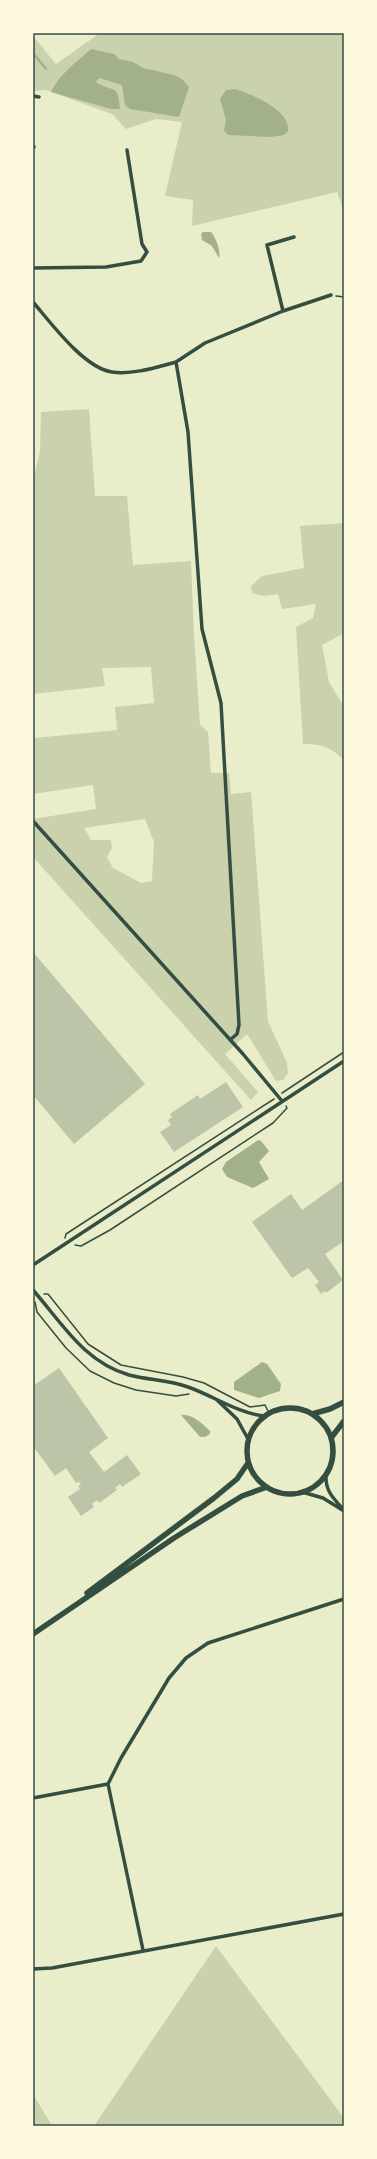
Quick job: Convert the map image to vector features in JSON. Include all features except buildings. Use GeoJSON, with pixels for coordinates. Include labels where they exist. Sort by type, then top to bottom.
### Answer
{"type":"FeatureCollection","features":[{"type":"Feature","properties":{"kind":"main road"},"geometry":{"type":"LineString","coordinates":[[312,1414],[330,1409],[344,1402]]}},
{"type":"Feature","properties":{"kind":"main road"},"geometry":{"type":"LineString","coordinates":[[290,1408],[312,1414],[325,1426],[331,1438],[332,1456],[326,1474],[317,1484],[302,1492],[285,1494],[267,1487],[255,1476],[248,1463],[248,1439],[253,1428],[266,1415],[290,1408]]}},
{"type":"Feature","properties":{"kind":"main road"},"geometry":{"type":"LineString","coordinates":[[331,1438],[344,1421]]}},
{"type":"Feature","properties":{"kind":"main road"},"geometry":{"type":"LineString","coordinates":[[33,1634],[214,1498],[237,1479],[248,1463]]}},
{"type":"Feature","properties":{"kind":"main road"},"geometry":{"type":"LineString","coordinates":[[52,1620],[209,1515],[242,1496],[267,1487]]}},
{"type":"Feature","properties":{"kind":"street"},"geometry":{"type":"LineString","coordinates":[[33,96],[39,97]]}},
{"type":"Feature","properties":{"kind":"street"},"geometry":{"type":"LineString","coordinates":[[33,268],[106,266],[141,261],[147,252],[142,244],[127,150]]}},
{"type":"Feature","properties":{"kind":"street"},"geometry":{"type":"LineString","coordinates":[[283,311],[267,245],[294,237]]}},
{"type":"Feature","properties":{"kind":"street"},"geometry":{"type":"LineString","coordinates":[[33,302],[80,354],[98,368],[113,372],[148,369],[176,362],[205,342],[283,311],[330,295]]}},
{"type":"Feature","properties":{"kind":"street"},"geometry":{"type":"LineString","coordinates":[[176,362],[188,432],[202,629],[221,703],[239,1025],[236,1034],[230,1040]]}},
{"type":"Feature","properties":{"kind":"street"},"geometry":{"type":"LineString","coordinates":[[33,821],[230,1040],[282,1101]]}},
{"type":"Feature","properties":{"kind":"street"},"geometry":{"type":"LineString","coordinates":[[33,1265],[344,1060]]}},
{"type":"Feature","properties":{"kind":"street"},"geometry":{"type":"LineString","coordinates":[[34,1291],[79,1345],[96,1360],[129,1375],[181,1384],[215,1398],[245,1413],[266,1415]]}},
{"type":"Feature","properties":{"kind":"street"},"geometry":{"type":"LineString","coordinates":[[215,1398],[236,1419],[248,1439]]}},
{"type":"Feature","properties":{"kind":"street"},"geometry":{"type":"LineString","coordinates":[[326,1474],[326,1483],[329,1492],[344,1510]]}},
{"type":"Feature","properties":{"kind":"street"},"geometry":{"type":"LineString","coordinates":[[302,1492],[320,1496],[344,1510]]}},
{"type":"Feature","properties":{"kind":"street"},"geometry":{"type":"LineString","coordinates":[[143,1950],[108,1784],[121,1758],[168,1678],[186,1658],[208,1643],[344,1599]]}},
{"type":"Feature","properties":{"kind":"street"},"geometry":{"type":"LineString","coordinates":[[33,1798],[108,1784]]}},
{"type":"Feature","properties":{"kind":"street"},"geometry":{"type":"LineString","coordinates":[[33,1969],[52,1968],[344,1914]]}},
{"type":"Feature","properties":{"kind":"path"},"geometry":{"type":"LineString","coordinates":[[330,295],[344,297]]}},
{"type":"Feature","properties":{"kind":"path"},"geometry":{"type":"LineString","coordinates":[[282,1101],[287,1108],[273,1123],[110,1230],[81,1246],[65,1243],[66,1234],[237,1121],[279,1096],[344,1052]]}},
{"type":"Feature","properties":{"kind":"path"},"geometry":{"type":"LineString","coordinates":[[34,1291],[48,1294],[88,1344],[121,1365],[183,1377],[204,1384],[250,1407],[265,1405],[266,1415]]}},
{"type":"Feature","properties":{"kind":"shaded area"},"geometry":{"type":"Polygon","coordinates":[[[100,33],[344,33],[344,211],[337,192],[192,226],[193,200],[165,196],[182,122],[156,119],[126,129],[112,114],[46,90],[33,91],[33,36],[56,64],[100,33]]]}},
{"type":"Feature","properties":{"kind":"shaded area"},"geometry":{"type":"Polygon","coordinates":[[[91,49],[114,54],[119,59],[133,62],[143,68],[174,75],[182,79],[189,87],[179,117],[130,109],[125,105],[122,85],[99,78],[96,82],[116,91],[120,109],[111,109],[51,92],[63,74],[91,49]]]}},
{"type":"Feature","properties":{"kind":"shaded area"},"geometry":{"type":"Polygon","coordinates":[[[235,89],[260,99],[277,110],[287,123],[288,131],[284,135],[271,137],[228,135],[224,131],[226,120],[220,99],[226,90],[235,89]]]}},
{"type":"Feature","properties":{"kind":"shaded area"},"geometry":{"type":"Polygon","coordinates":[[[203,232],[211,232],[213,235],[219,248],[219,258],[212,246],[202,240],[201,234],[203,232]]]}},
{"type":"Feature","properties":{"kind":"shaded area"},"geometry":{"type":"Polygon","coordinates":[[[89,409],[95,496],[127,496],[133,565],[191,561],[200,725],[208,732],[211,773],[229,773],[231,794],[251,792],[268,1021],[287,1063],[288,1073],[283,1080],[276,1081],[247,1034],[225,1054],[258,1092],[251,1100],[33,857],[33,819],[96,809],[93,785],[33,794],[33,730],[35,738],[117,730],[115,707],[154,703],[151,667],[102,668],[105,686],[33,694],[33,480],[40,452],[41,412],[89,409]],[[145,819],[84,828],[91,840],[111,840],[112,848],[107,857],[113,868],[141,883],[152,881],[154,842],[145,819]]]}},
{"type":"Feature","properties":{"kind":"shaded area"},"geometry":{"type":"Polygon","coordinates":[[[344,523],[344,633],[322,645],[329,682],[344,707],[344,760],[335,752],[325,747],[303,744],[296,627],[313,618],[316,604],[282,609],[278,594],[264,596],[252,593],[251,586],[262,576],[304,568],[300,526],[344,523]]]}},
{"type":"Feature","properties":{"kind":"shaded area"},"geometry":{"type":"Polygon","coordinates":[[[258,1140],[261,1141],[269,1151],[259,1162],[269,1179],[253,1188],[227,1177],[222,1169],[226,1162],[258,1140]]]}},
{"type":"Feature","properties":{"kind":"shaded area"},"geometry":{"type":"Polygon","coordinates":[[[262,1362],[267,1364],[281,1384],[280,1391],[259,1398],[234,1390],[234,1382],[262,1362]]]}},
{"type":"Feature","properties":{"kind":"shaded area"},"geometry":{"type":"Polygon","coordinates":[[[181,1415],[189,1416],[197,1420],[210,1431],[210,1434],[205,1437],[200,1437],[181,1415]]]}},
{"type":"Feature","properties":{"kind":"shaded area"},"geometry":{"type":"Polygon","coordinates":[[[216,1946],[344,2118],[344,2126],[94,2126],[216,1946]]]}},
{"type":"Feature","properties":{"kind":"shaded area"},"geometry":{"type":"Polygon","coordinates":[[[33,2094],[52,2126],[33,2126],[33,2094]]]}},
{"type":"Feature","properties":{"kind":"waterway"},"geometry":{"type":"LineString","coordinates":[[33,53],[46,69]]}}]}
